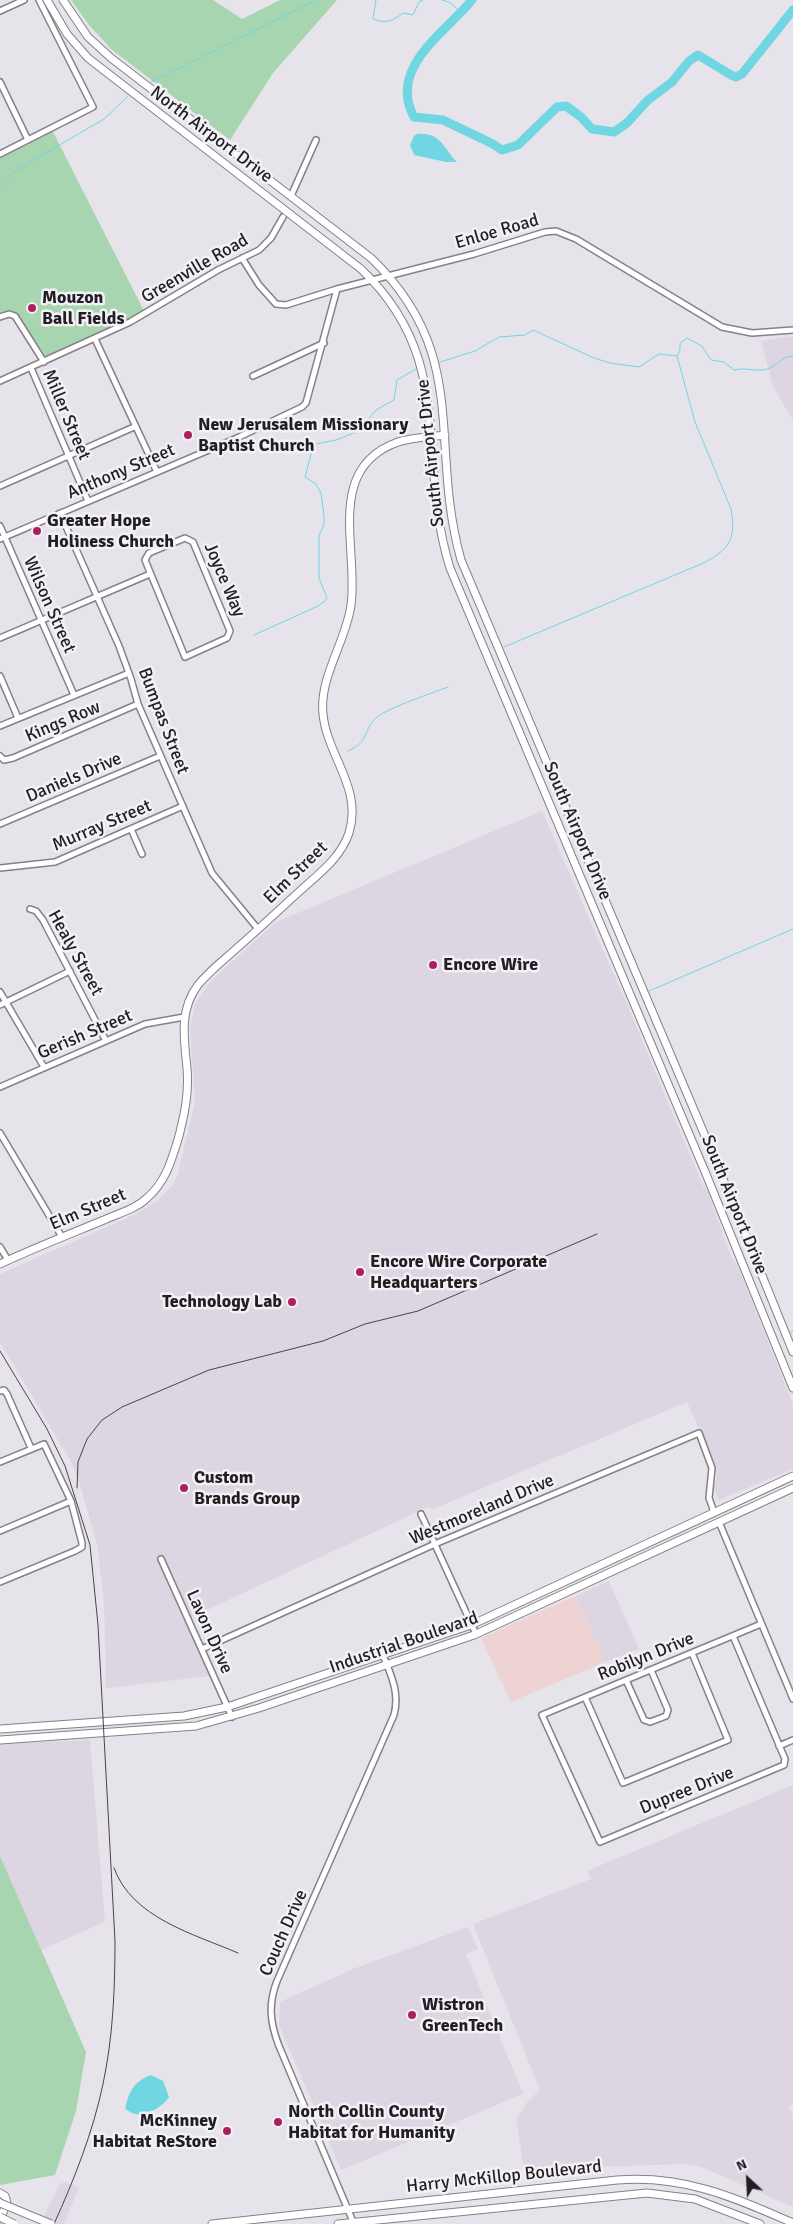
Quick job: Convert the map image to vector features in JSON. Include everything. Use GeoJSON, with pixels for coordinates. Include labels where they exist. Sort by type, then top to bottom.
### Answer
{"type":"FeatureCollection","features":[{"type":"Feature","properties":{"kind":"main road","name":"North Airport Drive"},"geometry":{"type":"LineString","coordinates":[[47,0],[68,34],[102,69],[316,233],[373,280]]}},
{"type":"Feature","properties":{"kind":"main road","name":"North Airport Drive"},"geometry":{"type":"LineString","coordinates":[[63,0],[88,37],[111,58],[371,258],[389,276]]}},
{"type":"Feature","properties":{"kind":"main road","name":"South Airport Drive"},"geometry":{"type":"LineString","coordinates":[[389,276],[413,309],[434,357],[441,391],[453,521],[462,560],[719,1169],[793,1352]]}},
{"type":"Feature","properties":{"kind":"main road","name":"South Airport Drive"},"geometry":{"type":"LineString","coordinates":[[373,280],[401,316],[416,349],[425,378],[441,534],[450,568],[706,1174],[793,1388]]}},
{"type":"Feature","properties":{"kind":"main road","name":"Elm Street"},"geometry":{"type":"LineString","coordinates":[[0,1264],[140,1204],[155,1190],[168,1171],[188,1101],[184,1017],[190,998],[200,982],[334,859],[344,844],[351,824],[353,808],[350,791],[326,730],[323,706],[325,688],[351,606],[349,519],[352,492],[363,470],[382,450],[404,440],[446,435]]}},
{"type":"Feature","properties":{"kind":"main road"},"geometry":{"type":"LineString","coordinates":[[706,1174],[719,1169]]}},
{"type":"Feature","properties":{"kind":"main road","name":"Industrial Boulevard"},"geometry":{"type":"LineString","coordinates":[[0,1729],[184,1716],[227,1707],[471,1625],[793,1476]]}},
{"type":"Feature","properties":{"kind":"main road","name":"Industrial Boulevard"},"geometry":{"type":"LineString","coordinates":[[0,1740],[196,1726],[232,1717],[476,1634],[793,1488]]}},
{"type":"Feature","properties":{"kind":"main road"},"geometry":{"type":"LineString","coordinates":[[714,1512],[719,1522]]}},
{"type":"Feature","properties":{"kind":"main road"},"geometry":{"type":"LineString","coordinates":[[595,1567],[600,1577]]}},
{"type":"Feature","properties":{"kind":"main road"},"geometry":{"type":"LineString","coordinates":[[34,1727],[37,1738],[46,1734],[68,1731],[73,1724]]}},
{"type":"Feature","properties":{"kind":"main road","name":"Harry McKillop Boulevard"},"geometry":{"type":"LineString","coordinates":[[212,2224],[630,2179],[654,2179],[687,2183],[733,2197],[793,2223]]}},
{"type":"Feature","properties":{"kind":"main road"},"geometry":{"type":"LineString","coordinates":[[685,2197],[687,2183]]}},
{"type":"Feature","properties":{"kind":"main road"},"geometry":{"type":"LineString","coordinates":[[531,2190],[532,2203]]}},
{"type":"Feature","properties":{"kind":"main road"},"geometry":{"type":"LineString","coordinates":[[0,2193],[5,2196],[7,2203],[0,2218],[14,2224]]}},
{"type":"Feature","properties":{"kind":"main road","name":"Harry McKillop Boulevard"},"geometry":{"type":"LineString","coordinates":[[338,2224],[634,2193],[685,2197],[723,2208],[760,2224]]}},
{"type":"Feature","properties":{"kind":"main road"},"geometry":{"type":"LineString","coordinates":[[0,2202],[51,2224]]}},
{"type":"Feature","properties":{"kind":"street"},"geometry":{"type":"LineString","coordinates":[[0,11],[24,0]]}},
{"type":"Feature","properties":{"kind":"street"},"geometry":{"type":"LineString","coordinates":[[0,154],[93,107],[39,0]]}},
{"type":"Feature","properties":{"kind":"street"},"geometry":{"type":"LineString","coordinates":[[0,82],[28,140]]}},
{"type":"Feature","properties":{"kind":"street"},"geometry":{"type":"LineString","coordinates":[[291,196],[316,140]]}},
{"type":"Feature","properties":{"kind":"street","name":"Greenville Road"},"geometry":{"type":"LineString","coordinates":[[0,381],[95,339],[242,258],[268,242],[283,217]]}},
{"type":"Feature","properties":{"kind":"street","name":"Enloe Road"},"geometry":{"type":"LineString","coordinates":[[242,258],[259,285],[276,304],[286,305],[338,289],[474,254],[545,232],[556,231],[570,236],[722,327],[752,333],[793,330]]}},
{"type":"Feature","properties":{"kind":"street","name":"Anthony Street"},"geometry":{"type":"LineString","coordinates":[[2,538],[237,438],[302,407],[306,403],[338,289]]}},
{"type":"Feature","properties":{"kind":"street"},"geometry":{"type":"LineString","coordinates":[[0,317],[9,314],[15,316],[44,362]]}},
{"type":"Feature","properties":{"kind":"street"},"geometry":{"type":"LineString","coordinates":[[95,339],[134,427],[157,472]]}},
{"type":"Feature","properties":{"kind":"street"},"geometry":{"type":"LineString","coordinates":[[253,376],[324,342]]}},
{"type":"Feature","properties":{"kind":"street","name":"Miller Street"},"geometry":{"type":"LineString","coordinates":[[31,368],[88,501]]}},
{"type":"Feature","properties":{"kind":"street"},"geometry":{"type":"LineString","coordinates":[[0,486],[134,427]]}},
{"type":"Feature","properties":{"kind":"street","name":"Bumpas Street"},"geometry":{"type":"LineString","coordinates":[[60,513],[129,672],[138,704],[212,873],[258,929]]}},
{"type":"Feature","properties":{"kind":"street","name":"Wilson Street"},"geometry":{"type":"LineString","coordinates":[[0,526],[2,538],[74,695]]}},
{"type":"Feature","properties":{"kind":"street","name":"Joyce Way"},"geometry":{"type":"LineString","coordinates":[[181,539],[189,539],[193,542],[229,628],[230,635],[186,657],[150,574],[145,557],[149,553],[181,539]]}},
{"type":"Feature","properties":{"kind":"street"},"geometry":{"type":"LineString","coordinates":[[0,638],[150,574]]}},
{"type":"Feature","properties":{"kind":"street"},"geometry":{"type":"LineString","coordinates":[[0,726],[129,672]]}},
{"type":"Feature","properties":{"kind":"street"},"geometry":{"type":"LineString","coordinates":[[0,676],[18,718]]}},
{"type":"Feature","properties":{"kind":"street","name":"Kings Row"},"geometry":{"type":"LineString","coordinates":[[0,756],[4,760],[13,758],[138,704]]}},
{"type":"Feature","properties":{"kind":"street","name":"Daniels Drive"},"geometry":{"type":"LineString","coordinates":[[0,824],[160,756]]}},
{"type":"Feature","properties":{"kind":"street","name":"Murray Street"},"geometry":{"type":"LineString","coordinates":[[0,868],[49,864],[183,806]]}},
{"type":"Feature","properties":{"kind":"street"},"geometry":{"type":"LineString","coordinates":[[131,829],[142,854]]}},
{"type":"Feature","properties":{"kind":"street"},"geometry":{"type":"LineString","coordinates":[[76,853],[78,860]]}},
{"type":"Feature","properties":{"kind":"street","name":"Healy Street"},"geometry":{"type":"LineString","coordinates":[[30,909],[36,911],[43,920],[106,1040]]}},
{"type":"Feature","properties":{"kind":"street"},"geometry":{"type":"LineString","coordinates":[[0,1005],[70,971]]}},
{"type":"Feature","properties":{"kind":"street"},"geometry":{"type":"LineString","coordinates":[[0,992],[44,1068]]}},
{"type":"Feature","properties":{"kind":"street","name":"Gerish Street"},"geometry":{"type":"LineString","coordinates":[[0,1087],[145,1024],[184,1017]]}},
{"type":"Feature","properties":{"kind":"street"},"geometry":{"type":"LineString","coordinates":[[0,1133],[3,1144],[62,1237]]}},
{"type":"Feature","properties":{"kind":"street"},"geometry":{"type":"LineString","coordinates":[[0,1247],[8,1260]]}},
{"type":"Feature","properties":{"kind":"street"},"geometry":{"type":"LineString","coordinates":[[2,1390],[31,1448]]}},
{"type":"Feature","properties":{"kind":"street","name":"Westmoreland Drive"},"geometry":{"type":"LineString","coordinates":[[202,1649],[435,1544],[699,1433],[712,1468],[709,1498],[714,1512]]}},
{"type":"Feature","properties":{"kind":"street"},"geometry":{"type":"LineString","coordinates":[[0,1462],[39,1444],[44,1444],[71,1501],[82,1548],[0,1582]]}},
{"type":"Feature","properties":{"kind":"street"},"geometry":{"type":"LineString","coordinates":[[0,1531],[71,1501]]}},
{"type":"Feature","properties":{"kind":"street"},"geometry":{"type":"LineString","coordinates":[[422,1514],[476,1634]]}},
{"type":"Feature","properties":{"kind":"street"},"geometry":{"type":"LineString","coordinates":[[719,1522],[793,1699]]}},
{"type":"Feature","properties":{"kind":"street","name":"Lavon Drive"},"geometry":{"type":"LineString","coordinates":[[162,1559],[232,1717]]}},
{"type":"Feature","properties":{"kind":"street","name":"Robilyn Drive"},"geometry":{"type":"LineString","coordinates":[[542,1715],[761,1624]]}},
{"type":"Feature","properties":{"kind":"street","name":"Dupree Drive"},"geometry":{"type":"LineString","coordinates":[[542,1715],[600,1842],[782,1767],[785,1761],[733,1636]]}},
{"type":"Feature","properties":{"kind":"street"},"geometry":{"type":"LineString","coordinates":[[584,1697],[623,1783],[728,1740],[692,1653]]}},
{"type":"Feature","properties":{"kind":"street","name":"Couch Drive"},"geometry":{"type":"LineString","coordinates":[[354,2223],[276,2038],[270,2009],[275,1986],[393,1720],[397,1703],[396,1692],[383,1655]]}},
{"type":"Feature","properties":{"kind":"street"},"geometry":{"type":"LineString","coordinates":[[626,1680],[645,1721],[651,1722],[666,1716],[668,1710],[650,1670]]}},
{"type":"Feature","properties":{"kind":"street"},"geometry":{"type":"LineString","coordinates":[[779,1746],[793,1740]]}},
{"type":"Feature","properties":{"kind":"shaded area"},"geometry":{"type":"Polygon","coordinates":[[[793,336],[793,420],[773,387],[761,341],[793,336]]]}},
{"type":"Feature","properties":{"kind":"shaded area","name":"Encore Wire"},"geometry":{"type":"Polygon","coordinates":[[[542,811],[629,1009],[703,1186],[707,1190],[731,1257],[737,1264],[793,1404],[793,1469],[719,1500],[714,1487],[717,1476],[715,1463],[701,1427],[698,1427],[687,1402],[433,1509],[428,1507],[185,1620],[210,1676],[106,1688],[104,1602],[97,1545],[81,1488],[71,1462],[0,1342],[0,1274],[136,1214],[156,1202],[172,1186],[178,1174],[195,1102],[190,1028],[195,1004],[210,982],[276,922],[542,811]]]}},
{"type":"Feature","properties":{"kind":"shaded area"},"geometry":{"type":"Polygon","coordinates":[[[609,1581],[639,1649],[605,1662],[575,1596],[609,1581]]]}},
{"type":"Feature","properties":{"kind":"shaded area"},"geometry":{"type":"Polygon","coordinates":[[[575,1596],[605,1662],[511,1702],[481,1638],[575,1596]]]}},
{"type":"Feature","properties":{"kind":"shaded area"},"geometry":{"type":"Polygon","coordinates":[[[90,1740],[105,1922],[41,1950],[0,1856],[0,1744],[90,1740]]]}},
{"type":"Feature","properties":{"kind":"shaded area"},"geometry":{"type":"Polygon","coordinates":[[[793,1785],[793,2104],[789,2106],[793,2116],[793,2207],[701,2167],[686,2164],[524,2169],[516,2119],[528,2101],[540,2090],[473,1924],[591,1879],[587,1871],[793,1785]]]}},
{"type":"Feature","properties":{"kind":"shaded area"},"geometry":{"type":"Polygon","coordinates":[[[468,1927],[478,1949],[466,1954],[523,2094],[341,2170],[279,2025],[280,2002],[353,1969],[468,1927]]]}},
{"type":"Feature","properties":{"kind":"shaded area"},"geometry":{"type":"Polygon","coordinates":[[[65,2182],[79,2187],[64,2224],[40,2224],[60,2184],[65,2182]]]}},
{"type":"Feature","properties":{"kind":"green space"},"geometry":{"type":"Polygon","coordinates":[[[71,0],[213,0],[242,19],[280,0],[337,0],[273,73],[230,140],[111,49],[89,25],[71,0]]]}},
{"type":"Feature","properties":{"kind":"green space"},"geometry":{"type":"Polygon","coordinates":[[[52,130],[144,311],[47,358],[15,313],[9,311],[0,314],[0,157],[52,130]]]}},
{"type":"Feature","properties":{"kind":"green space"},"geometry":{"type":"Polygon","coordinates":[[[0,1856],[86,2052],[76,2111],[55,2175],[0,2185],[0,1856]]]}},
{"type":"Feature","properties":{"kind":"water"},"geometry":{"type":"Polygon","coordinates":[[[417,134],[425,134],[437,139],[457,162],[446,162],[414,155],[410,145],[417,134]]]}},
{"type":"Feature","properties":{"kind":"water"},"geometry":{"type":"Polygon","coordinates":[[[151,2075],[163,2081],[169,2097],[166,2101],[153,2111],[142,2114],[132,2113],[125,2109],[128,2098],[136,2084],[151,2075]]]}},
{"type":"Feature","properties":{"kind":"waterway"},"geometry":{"type":"LineString","coordinates":[[151,82],[316,0]]}},
{"type":"Feature","properties":{"kind":"waterway"},"geometry":{"type":"LineString","coordinates":[[376,0],[373,19],[377,21],[392,20],[403,13],[413,15],[419,2],[423,0]]}},
{"type":"Feature","properties":{"kind":"waterway"},"geometry":{"type":"LineString","coordinates":[[442,0],[449,2],[461,12]]}},
{"type":"Feature","properties":{"kind":"waterway"},"geometry":{"type":"LineString","coordinates":[[472,0],[436,38],[414,67],[408,82],[408,99],[414,117],[443,120],[502,150],[518,145],[557,107],[566,106],[581,117],[592,129],[614,132],[627,123],[647,101],[672,82],[689,61],[698,55],[736,77],[742,74],[793,10]]}},
{"type":"Feature","properties":{"kind":"waterway"},"geometry":{"type":"LineString","coordinates":[[0,186],[13,172],[104,119],[128,96]]}},
{"type":"Feature","properties":{"kind":"waterway"},"geometry":{"type":"LineString","coordinates":[[440,362],[475,351],[499,337],[525,335],[533,330],[594,358],[610,363],[639,367],[659,354],[677,356],[680,350],[680,343],[687,338],[702,346],[711,360],[724,362],[734,370],[767,369],[785,358],[793,356]]}},
{"type":"Feature","properties":{"kind":"waterway"},"geometry":{"type":"LineString","coordinates":[[504,647],[701,564],[718,554],[728,543],[733,529],[731,509],[695,422],[677,356]]}},
{"type":"Feature","properties":{"kind":"waterway"},"geometry":{"type":"LineString","coordinates":[[254,635],[316,607],[327,598],[319,578],[319,535],[324,525],[321,493],[316,484],[305,477],[313,447],[316,444],[336,440],[354,433],[363,426],[376,410],[394,400],[397,380],[416,369]]}},
{"type":"Feature","properties":{"kind":"waterway"},"geometry":{"type":"LineString","coordinates":[[348,751],[360,743],[372,722],[383,713],[448,687]]}},
{"type":"Feature","properties":{"kind":"waterway"},"geometry":{"type":"LineString","coordinates":[[649,991],[793,929]]}},
{"type":"Feature","properties":{"kind":"railway"},"geometry":{"type":"LineString","coordinates":[[77,1488],[78,1462],[87,1439],[102,1420],[122,1407],[209,1370],[323,1341],[365,1324],[418,1311],[597,1234]]}},
{"type":"Feature","properties":{"kind":"railway"},"geometry":{"type":"LineString","coordinates":[[0,1351],[47,1429],[65,1466],[90,1545],[98,1625],[115,1941],[113,2013],[106,2066],[94,2120],[76,2173],[54,2224]]}},
{"type":"Feature","properties":{"kind":"railway"},"geometry":{"type":"LineString","coordinates":[[114,1868],[123,1885],[135,1900],[150,1912],[184,1931],[238,1953]]}},
{"type":"Feature","properties":{"kind":"place","name":"Mouzon Ball Fields"},"geometry":{"type":"Point","coordinates":[32,308]}},
{"type":"Feature","properties":{"kind":"place","name":"New Jerusalem Missionary Baptist Church"},"geometry":{"type":"Point","coordinates":[188,435]}},
{"type":"Feature","properties":{"kind":"place","name":"Greater Hope Holiness Church"},"geometry":{"type":"Point","coordinates":[37,531]}},
{"type":"Feature","properties":{"kind":"place","name":"Encore Wire"},"geometry":{"type":"Point","coordinates":[433,965]}},
{"type":"Feature","properties":{"kind":"place","name":"Encore Wire Corporate Headquarters"},"geometry":{"type":"Point","coordinates":[360,1272]}},
{"type":"Feature","properties":{"kind":"place","name":"Technology Lab"},"geometry":{"type":"Point","coordinates":[292,1302]}},
{"type":"Feature","properties":{"kind":"place","name":"Custom Brands Group"},"geometry":{"type":"Point","coordinates":[184,1488]}},
{"type":"Feature","properties":{"kind":"place","name":"Wistron GreenTech"},"geometry":{"type":"Point","coordinates":[412,2015]}},
{"type":"Feature","properties":{"kind":"place","name":"North Collin County Habitat for Humanity"},"geometry":{"type":"Point","coordinates":[278,2122]}},
{"type":"Feature","properties":{"kind":"place","name":"McKinney Habitat ReStore"},"geometry":{"type":"Point","coordinates":[227,2131]}}]}
